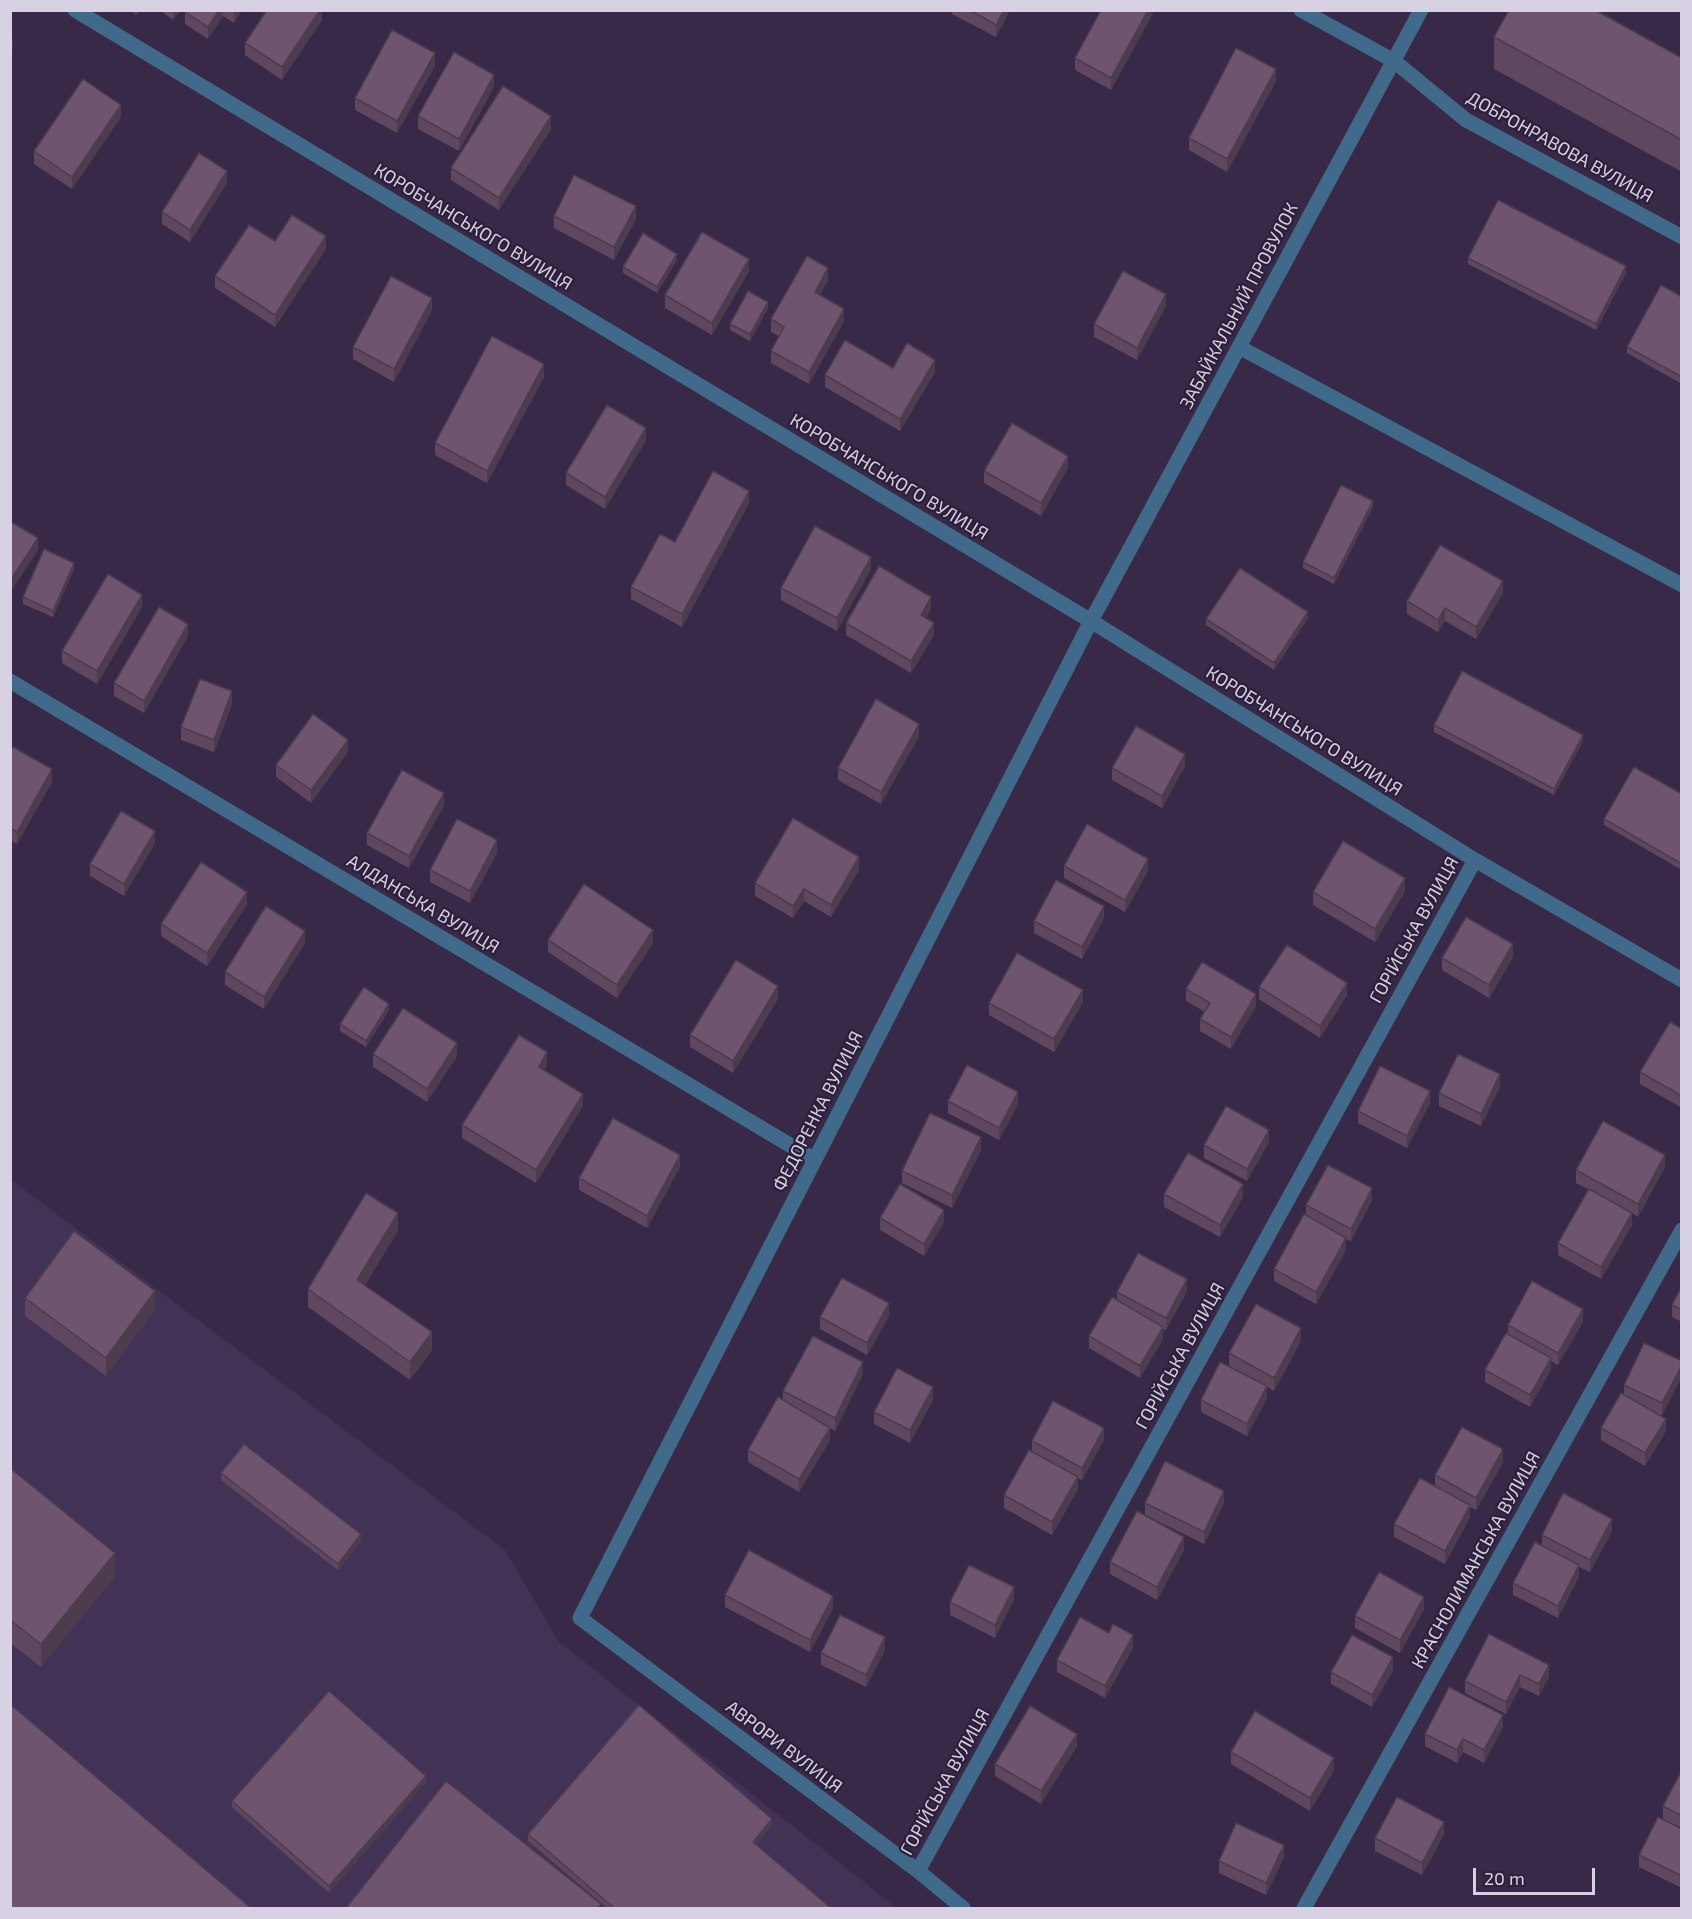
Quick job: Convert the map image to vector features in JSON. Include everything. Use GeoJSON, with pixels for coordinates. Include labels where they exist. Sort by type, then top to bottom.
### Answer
{"type":"FeatureCollection","features":[{"type":"Feature","properties":{"kind":"street","name":"КОРОБЧАНСЬКОГО ВУЛИЦЯ"},"geometry":{"type":"LineString","coordinates":[[75,10],[1091,621],[1475,860],[1682,980]]}},
{"type":"Feature","properties":{"kind":"street","name":"ДОБРОНРАВОВА ВУЛИЦЯ"},"geometry":{"type":"LineString","coordinates":[[1301,10],[1394,61],[1466,120],[1682,237]]}},
{"type":"Feature","properties":{"kind":"street","name":"ЗАБАЙКАЛЬНИЙ ПРОВУЛОК"},"geometry":{"type":"LineString","coordinates":[[1091,621],[1421,10]]}},
{"type":"Feature","properties":{"kind":"street"},"geometry":{"type":"LineString","coordinates":[[1239,347],[1682,585]]}},
{"type":"Feature","properties":{"kind":"street","name":"ФЕДОРЕНКА ВУЛИЦЯ"},"geometry":{"type":"LineString","coordinates":[[580,1618],[1091,621]]}},
{"type":"Feature","properties":{"kind":"street","name":"АЛДАНСЬКА ВУЛИЦЯ"},"geometry":{"type":"LineString","coordinates":[[10,681],[815,1160]]}},
{"type":"Feature","properties":{"kind":"street","name":"ГОРІЙСЬКА ВУЛИЦЯ"},"geometry":{"type":"LineString","coordinates":[[918,1871],[1475,860]]}},
{"type":"Feature","properties":{"kind":"street","name":"КРАСНОЛИМАНСЬКА ВУЛИЦЯ"},"geometry":{"type":"LineString","coordinates":[[1304,1908],[1682,1230]]}},
{"type":"Feature","properties":{"kind":"street","name":"АВРОРИ ВУЛИЦЯ"},"geometry":{"type":"LineString","coordinates":[[580,1618],[918,1871],[963,1908]]}},
{"type":"Feature","properties":{"kind":"shaded area"},"geometry":{"type":"Polygon","coordinates":[[[10,1179],[505,1550],[559,1642],[897,1908],[11,1908],[10,1179]]]}},
{"type":"Feature","properties":{"kind":"building"},"geometry":{"type":"Polygon","coordinates":[[[185,10],[219,10],[208,27],[185,10]]]}},
{"type":"Feature","properties":{"kind":"building"},"geometry":{"type":"Polygon","coordinates":[[[267,10],[320,10],[282,67],[245,43],[267,10]]]}},
{"type":"Feature","properties":{"kind":"building"},"geometry":{"type":"Polygon","coordinates":[[[970,10],[1004,10],[996,25],[970,10]]]}},
{"type":"Feature","properties":{"kind":"building"},"geometry":{"type":"Polygon","coordinates":[[[1101,10],[1148,10],[1111,78],[1075,58],[1101,10]]]}},
{"type":"Feature","properties":{"kind":"building"},"geometry":{"type":"Polygon","coordinates":[[[1509,10],[1595,10],[1682,58],[1682,140],[1494,37],[1509,10]]]}},
{"type":"Feature","properties":{"kind":"building"},"geometry":{"type":"Polygon","coordinates":[[[392,30],[435,53],[397,121],[355,98],[392,30]]]}},
{"type":"Feature","properties":{"kind":"building"},"geometry":{"type":"Polygon","coordinates":[[[1236,48],[1276,69],[1227,159],[1189,138],[1236,48]]]}},
{"type":"Feature","properties":{"kind":"building"},"geometry":{"type":"Polygon","coordinates":[[[454,52],[494,75],[459,139],[418,116],[454,52]]]}},
{"type":"Feature","properties":{"kind":"building"},"geometry":{"type":"Polygon","coordinates":[[[83,79],[121,105],[72,177],[34,151],[83,79]]]}},
{"type":"Feature","properties":{"kind":"building"},"geometry":{"type":"Polygon","coordinates":[[[503,86],[551,116],[499,198],[451,168],[503,86]]]}},
{"type":"Feature","properties":{"kind":"building"},"geometry":{"type":"Polygon","coordinates":[[[199,153],[227,171],[190,230],[162,212],[199,153]]]}},
{"type":"Feature","properties":{"kind":"building"},"geometry":{"type":"Polygon","coordinates":[[[574,175],[636,206],[614,247],[554,216],[574,175]]]}},
{"type":"Feature","properties":{"kind":"building"},"geometry":{"type":"Polygon","coordinates":[[[1498,200],[1626,266],[1596,324],[1468,258],[1498,200]]]}},
{"type":"Feature","properties":{"kind":"building"},"geometry":{"type":"Polygon","coordinates":[[[292,215],[326,236],[275,315],[215,276],[249,225],[275,241],[292,215]]]}},
{"type":"Feature","properties":{"kind":"building"},"geometry":{"type":"Polygon","coordinates":[[[702,232],[749,259],[712,323],[665,295],[702,232]]]}},
{"type":"Feature","properties":{"kind":"building"},"geometry":{"type":"Polygon","coordinates":[[[643,233],[677,254],[657,287],[623,267],[643,233]]]}},
{"type":"Feature","properties":{"kind":"building"},"geometry":{"type":"Polygon","coordinates":[[[807,256],[828,268],[815,292],[844,309],[809,372],[771,351],[784,327],[771,319],[807,256]]]}},
{"type":"Feature","properties":{"kind":"building"},"geometry":{"type":"Polygon","coordinates":[[[1123,271],[1166,294],[1137,348],[1094,324],[1123,271]]]}},
{"type":"Feature","properties":{"kind":"building"},"geometry":{"type":"Polygon","coordinates":[[[391,276],[432,298],[394,369],[353,347],[391,276]]]}},
{"type":"Feature","properties":{"kind":"building"},"geometry":{"type":"Polygon","coordinates":[[[1661,285],[1682,297],[1682,377],[1627,347],[1661,285]]]}},
{"type":"Feature","properties":{"kind":"building"},"geometry":{"type":"Polygon","coordinates":[[[748,291],[768,302],[750,334],[730,324],[748,291]]]}},
{"type":"Feature","properties":{"kind":"building"},"geometry":{"type":"Polygon","coordinates":[[[492,336],[544,364],[487,471],[435,443],[492,336]]]}},
{"type":"Feature","properties":{"kind":"building"},"geometry":{"type":"Polygon","coordinates":[[[845,340],[893,368],[907,343],[935,360],[900,419],[825,375],[845,340]]]}},
{"type":"Feature","properties":{"kind":"building"},"geometry":{"type":"Polygon","coordinates":[[[607,405],[646,428],[605,497],[566,473],[607,405]]]}},
{"type":"Feature","properties":{"kind":"building"},"geometry":{"type":"Polygon","coordinates":[[[1012,423],[1068,456],[1041,503],[984,471],[1012,423]]]}},
{"type":"Feature","properties":{"kind":"building"},"geometry":{"type":"Polygon","coordinates":[[[713,471],[749,491],[682,614],[631,587],[660,534],[675,542],[713,471]]]}},
{"type":"Feature","properties":{"kind":"building"},"geometry":{"type":"Polygon","coordinates":[[[1341,485],[1373,501],[1334,578],[1303,562],[1341,485]]]}},
{"type":"Feature","properties":{"kind":"building"},"geometry":{"type":"Polygon","coordinates":[[[10,521],[38,538],[10,581],[10,521]]]}},
{"type":"Feature","properties":{"kind":"building"},"geometry":{"type":"Polygon","coordinates":[[[815,526],[871,557],[837,618],[781,588],[815,526]]]}},
{"type":"Feature","properties":{"kind":"building"},"geometry":{"type":"Polygon","coordinates":[[[1440,545],[1503,581],[1476,627],[1445,608],[1438,620],[1407,601],[1440,545]]]}},
{"type":"Feature","properties":{"kind":"building"},"geometry":{"type":"Polygon","coordinates":[[[44,549],[74,563],[53,611],[23,597],[44,549]]]}},
{"type":"Feature","properties":{"kind":"building"},"geometry":{"type":"Polygon","coordinates":[[[879,566],[931,597],[921,615],[934,623],[911,661],[846,623],[879,566]]]}},
{"type":"Feature","properties":{"kind":"building"},"geometry":{"type":"Polygon","coordinates":[[[1240,568],[1308,612],[1274,663],[1206,619],[1240,568]]]}},
{"type":"Feature","properties":{"kind":"building"},"geometry":{"type":"Polygon","coordinates":[[[108,574],[142,595],[97,671],[62,651],[108,574]]]}},
{"type":"Feature","properties":{"kind":"building"},"geometry":{"type":"Polygon","coordinates":[[[159,607],[188,624],[144,701],[114,683],[159,607]]]}},
{"type":"Feature","properties":{"kind":"building"},"geometry":{"type":"Polygon","coordinates":[[[1462,671],[1583,735],[1554,789],[1434,725],[1462,671]]]}},
{"type":"Feature","properties":{"kind":"building"},"geometry":{"type":"Polygon","coordinates":[[[200,679],[232,691],[214,740],[181,727],[200,679]]]}},
{"type":"Feature","properties":{"kind":"building"},"geometry":{"type":"Polygon","coordinates":[[[876,699],[919,724],[881,792],[838,768],[876,699]]]}},
{"type":"Feature","properties":{"kind":"building"},"geometry":{"type":"Polygon","coordinates":[[[313,714],[348,740],[311,790],[276,765],[313,714]]]}},
{"type":"Feature","properties":{"kind":"building"},"geometry":{"type":"Polygon","coordinates":[[[1136,726],[1185,754],[1162,796],[1112,768],[1136,726]]]}},
{"type":"Feature","properties":{"kind":"building"},"geometry":{"type":"Polygon","coordinates":[[[13,747],[52,769],[17,832],[10,828],[10,752],[13,747]]]}},
{"type":"Feature","properties":{"kind":"building"},"geometry":{"type":"Polygon","coordinates":[[[1634,767],[1682,794],[1682,864],[1604,819],[1634,767]]]}},
{"type":"Feature","properties":{"kind":"building"},"geometry":{"type":"Polygon","coordinates":[[[402,770],[444,793],[409,856],[367,833],[402,770]]]}},
{"type":"Feature","properties":{"kind":"building"},"geometry":{"type":"Polygon","coordinates":[[[121,811],[155,831],[124,884],[90,864],[121,811]]]}},
{"type":"Feature","properties":{"kind":"building"},"geometry":{"type":"Polygon","coordinates":[[[793,818],[859,857],[831,905],[804,889],[793,906],[755,883],[793,818]]]}},
{"type":"Feature","properties":{"kind":"building"},"geometry":{"type":"Polygon","coordinates":[[[457,819],[497,840],[470,891],[430,870],[457,819]]]}},
{"type":"Feature","properties":{"kind":"building"},"geometry":{"type":"Polygon","coordinates":[[[1087,824],[1148,859],[1125,900],[1064,866],[1087,824]]]}},
{"type":"Feature","properties":{"kind":"building"},"geometry":{"type":"Polygon","coordinates":[[[1343,841],[1405,878],[1375,929],[1313,892],[1343,841]]]}},
{"type":"Feature","properties":{"kind":"building"},"geometry":{"type":"Polygon","coordinates":[[[201,862],[247,892],[207,953],[161,924],[201,862]]]}},
{"type":"Feature","properties":{"kind":"building"},"geometry":{"type":"Polygon","coordinates":[[[1056,880],[1104,906],[1082,947],[1034,921],[1056,880]]]}},
{"type":"Feature","properties":{"kind":"building"},"geometry":{"type":"Polygon","coordinates":[[[584,884],[653,930],[617,985],[548,940],[584,884]]]}},
{"type":"Feature","properties":{"kind":"building"},"geometry":{"type":"Polygon","coordinates":[[[266,906],[305,931],[264,997],[225,972],[266,906]]]}},
{"type":"Feature","properties":{"kind":"building"},"geometry":{"type":"Polygon","coordinates":[[[1466,917],[1513,944],[1489,985],[1442,958],[1466,917]]]}},
{"type":"Feature","properties":{"kind":"building"},"geometry":{"type":"Polygon","coordinates":[[[1287,945],[1347,983],[1320,1026],[1259,987],[1287,945]]]}},
{"type":"Feature","properties":{"kind":"building"},"geometry":{"type":"Polygon","coordinates":[[[1017,953],[1083,990],[1054,1039],[989,1003],[1017,953]]]}},
{"type":"Feature","properties":{"kind":"building"},"geometry":{"type":"Polygon","coordinates":[[[736,960],[778,986],[733,1061],[690,1035],[736,960]]]}},
{"type":"Feature","properties":{"kind":"building"},"geometry":{"type":"Polygon","coordinates":[[[1202,962],[1256,994],[1231,1037],[1200,1019],[1210,1003],[1186,989],[1202,962]]]}},
{"type":"Feature","properties":{"kind":"building"},"geometry":{"type":"Polygon","coordinates":[[[364,987],[389,1004],[366,1041],[340,1024],[364,987]]]}},
{"type":"Feature","properties":{"kind":"building"},"geometry":{"type":"Polygon","coordinates":[[[403,1008],[457,1043],[427,1089],[373,1054],[403,1008]]]}},
{"type":"Feature","properties":{"kind":"building"},"geometry":{"type":"Polygon","coordinates":[[[1670,1022],[1682,1029],[1682,1096],[1640,1072],[1670,1022]]]}},
{"type":"Feature","properties":{"kind":"building"},"geometry":{"type":"Polygon","coordinates":[[[519,1035],[547,1052],[539,1067],[583,1094],[536,1170],[462,1125],[519,1035]]]}},
{"type":"Feature","properties":{"kind":"building"},"geometry":{"type":"Polygon","coordinates":[[[1458,1054],[1500,1074],[1481,1114],[1439,1093],[1458,1054]]]}},
{"type":"Feature","properties":{"kind":"building"},"geometry":{"type":"Polygon","coordinates":[[[967,1065],[1018,1092],[999,1128],[948,1101],[967,1065]]]}},
{"type":"Feature","properties":{"kind":"building"},"geometry":{"type":"Polygon","coordinates":[[[1380,1066],[1430,1091],[1407,1136],[1358,1111],[1380,1066]]]}},
{"type":"Feature","properties":{"kind":"building"},"geometry":{"type":"Polygon","coordinates":[[[1226,1106],[1269,1130],[1247,1169],[1204,1145],[1226,1106]]]}},
{"type":"Feature","properties":{"kind":"building"},"geometry":{"type":"Polygon","coordinates":[[[930,1113],[981,1137],[952,1195],[902,1171],[930,1113]]]}},
{"type":"Feature","properties":{"kind":"building"},"geometry":{"type":"Polygon","coordinates":[[[613,1118],[680,1155],[647,1216],[579,1178],[613,1118]]]}},
{"type":"Feature","properties":{"kind":"building"},"geometry":{"type":"Polygon","coordinates":[[[1603,1121],[1665,1155],[1638,1204],[1576,1170],[1603,1121]]]}},
{"type":"Feature","properties":{"kind":"building"},"geometry":{"type":"Polygon","coordinates":[[[1188,1153],[1243,1184],[1220,1225],[1164,1194],[1188,1153]]]}},
{"type":"Feature","properties":{"kind":"building"},"geometry":{"type":"Polygon","coordinates":[[[1328,1165],[1372,1188],[1351,1229],[1306,1205],[1328,1165]]]}},
{"type":"Feature","properties":{"kind":"building"},"geometry":{"type":"Polygon","coordinates":[[[900,1184],[944,1210],[924,1244],[880,1218],[900,1184]]]}},
{"type":"Feature","properties":{"kind":"building"},"geometry":{"type":"Polygon","coordinates":[[[1589,1189],[1632,1213],[1601,1267],[1558,1243],[1589,1189]]]}},
{"type":"Feature","properties":{"kind":"building"},"geometry":{"type":"Polygon","coordinates":[[[366,1193],[398,1213],[357,1280],[432,1332],[410,1362],[308,1289],[366,1193]]]}},
{"type":"Feature","properties":{"kind":"building"},"geometry":{"type":"Polygon","coordinates":[[[1304,1214],[1346,1238],[1316,1292],[1274,1269],[1304,1214]]]}},
{"type":"Feature","properties":{"kind":"building"},"geometry":{"type":"Polygon","coordinates":[[[74,1231],[155,1291],[106,1358],[25,1298],[74,1231]]]}},
{"type":"Feature","properties":{"kind":"building"},"geometry":{"type":"Polygon","coordinates":[[[1138,1253],[1187,1279],[1166,1318],[1117,1292],[1138,1253]]]}},
{"type":"Feature","properties":{"kind":"building"},"geometry":{"type":"Polygon","coordinates":[[[842,1278],[889,1303],[867,1343],[820,1317],[842,1278]]]}},
{"type":"Feature","properties":{"kind":"building"},"geometry":{"type":"Polygon","coordinates":[[[1532,1281],[1583,1309],[1558,1353],[1508,1325],[1532,1281]]]}},
{"type":"Feature","properties":{"kind":"building"},"geometry":{"type":"Polygon","coordinates":[[[1682,1286],[1682,1310],[1672,1305],[1682,1286]]]}},
{"type":"Feature","properties":{"kind":"building"},"geometry":{"type":"Polygon","coordinates":[[[1112,1297],[1163,1327],[1140,1366],[1089,1336],[1112,1297]]]}},
{"type":"Feature","properties":{"kind":"building"},"geometry":{"type":"Polygon","coordinates":[[[1256,1304],[1301,1328],[1274,1378],[1229,1353],[1256,1304]]]}},
{"type":"Feature","properties":{"kind":"building"},"geometry":{"type":"Polygon","coordinates":[[[1506,1333],[1551,1358],[1530,1395],[1485,1370],[1506,1333]]]}},
{"type":"Feature","properties":{"kind":"building"},"geometry":{"type":"Polygon","coordinates":[[[813,1336],[863,1362],[835,1418],[783,1391],[813,1336]]]}},
{"type":"Feature","properties":{"kind":"building"},"geometry":{"type":"Polygon","coordinates":[[[1644,1343],[1682,1361],[1662,1403],[1624,1385],[1644,1343]]]}},
{"type":"Feature","properties":{"kind":"building"},"geometry":{"type":"Polygon","coordinates":[[[1220,1362],[1267,1386],[1247,1424],[1201,1400],[1220,1362]]]}},
{"type":"Feature","properties":{"kind":"building"},"geometry":{"type":"Polygon","coordinates":[[[897,1368],[933,1387],[910,1430],[874,1412],[897,1368]]]}},
{"type":"Feature","properties":{"kind":"building"},"geometry":{"type":"Polygon","coordinates":[[[1621,1393],[1666,1419],[1645,1453],[1601,1428],[1621,1393]]]}},
{"type":"Feature","properties":{"kind":"building"},"geometry":{"type":"Polygon","coordinates":[[[778,1397],[830,1428],[799,1479],[748,1450],[778,1397]]]}},
{"type":"Feature","properties":{"kind":"building"},"geometry":{"type":"Polygon","coordinates":[[[1053,1401],[1104,1428],[1082,1468],[1032,1441],[1053,1401]]]}},
{"type":"Feature","properties":{"kind":"building"},"geometry":{"type":"Polygon","coordinates":[[[1462,1427],[1503,1449],[1476,1498],[1435,1475],[1462,1427]]]}},
{"type":"Feature","properties":{"kind":"building"},"geometry":{"type":"Polygon","coordinates":[[[244,1444],[361,1534],[338,1564],[221,1473],[244,1444]]]}},
{"type":"Feature","properties":{"kind":"building"},"geometry":{"type":"Polygon","coordinates":[[[1029,1450],[1078,1477],[1052,1522],[1004,1495],[1029,1450]]]}},
{"type":"Feature","properties":{"kind":"building"},"geometry":{"type":"Polygon","coordinates":[[[1165,1461],[1224,1491],[1204,1532],[1145,1503],[1165,1461]]]}},
{"type":"Feature","properties":{"kind":"building"},"geometry":{"type":"Polygon","coordinates":[[[10,1468],[115,1553],[41,1644],[10,1620],[10,1468]]]}},
{"type":"Feature","properties":{"kind":"building"},"geometry":{"type":"Polygon","coordinates":[[[1420,1478],[1470,1505],[1445,1551],[1394,1524],[1420,1478]]]}},
{"type":"Feature","properties":{"kind":"building"},"geometry":{"type":"Polygon","coordinates":[[[1563,1493],[1612,1519],[1590,1560],[1542,1535],[1563,1493]]]}},
{"type":"Feature","properties":{"kind":"building"},"geometry":{"type":"Polygon","coordinates":[[[1137,1511],[1184,1537],[1157,1587],[1110,1562],[1137,1511]]]}},
{"type":"Feature","properties":{"kind":"building"},"geometry":{"type":"Polygon","coordinates":[[[1535,1542],[1579,1565],[1558,1606],[1513,1583],[1535,1542]]]}},
{"type":"Feature","properties":{"kind":"building"},"geometry":{"type":"Polygon","coordinates":[[[749,1550],[833,1596],[810,1640],[725,1595],[749,1550]]]}},
{"type":"Feature","properties":{"kind":"building"},"geometry":{"type":"Polygon","coordinates":[[[969,1565],[1014,1587],[995,1625],[950,1602],[969,1565]]]}},
{"type":"Feature","properties":{"kind":"building"},"geometry":{"type":"Polygon","coordinates":[[[1379,1572],[1424,1597],[1400,1640],[1355,1616],[1379,1572]]]}},
{"type":"Feature","properties":{"kind":"building"},"geometry":{"type":"Polygon","coordinates":[[[840,1615],[885,1637],[866,1675],[821,1653],[840,1615]]]}},
{"type":"Feature","properties":{"kind":"building"},"geometry":{"type":"Polygon","coordinates":[[[1080,1617],[1109,1633],[1113,1624],[1133,1635],[1105,1686],[1057,1660],[1080,1617]]]}},
{"type":"Feature","properties":{"kind":"building"},"geometry":{"type":"Polygon","coordinates":[[[1489,1634],[1549,1665],[1539,1684],[1520,1675],[1506,1702],[1465,1681],[1489,1634]]]}},
{"type":"Feature","properties":{"kind":"building"},"geometry":{"type":"Polygon","coordinates":[[[1352,1635],[1393,1657],[1372,1695],[1331,1672],[1352,1635]]]}},
{"type":"Feature","properties":{"kind":"building"},"geometry":{"type":"Polygon","coordinates":[[[1449,1687],[1503,1715],[1484,1750],[1463,1739],[1457,1750],[1425,1734],[1449,1687]]]}},
{"type":"Feature","properties":{"kind":"building"},"geometry":{"type":"Polygon","coordinates":[[[329,1691],[426,1776],[329,1886],[232,1801],[329,1691]]]}},
{"type":"Feature","properties":{"kind":"building"},"geometry":{"type":"Polygon","coordinates":[[[10,1704],[251,1908],[10,1908],[10,1704]]]}},
{"type":"Feature","properties":{"kind":"building"},"geometry":{"type":"Polygon","coordinates":[[[639,1705],[772,1819],[753,1842],[831,1908],[614,1908],[528,1834],[639,1705]]]}},
{"type":"Feature","properties":{"kind":"building"},"geometry":{"type":"Polygon","coordinates":[[[1030,1706],[1077,1734],[1041,1791],[995,1764],[1030,1706]]]}},
{"type":"Feature","properties":{"kind":"building"},"geometry":{"type":"Polygon","coordinates":[[[1255,1711],[1334,1758],[1310,1798],[1231,1752],[1255,1711]]]}},
{"type":"Feature","properties":{"kind":"building"},"geometry":{"type":"Polygon","coordinates":[[[1682,1770],[1682,1816],[1663,1806],[1682,1770]]]}},
{"type":"Feature","properties":{"kind":"building"},"geometry":{"type":"Polygon","coordinates":[[[446,1781],[601,1904],[598,1908],[346,1908],[446,1781]]]}},
{"type":"Feature","properties":{"kind":"building"},"geometry":{"type":"Polygon","coordinates":[[[1397,1797],[1444,1822],[1422,1863],[1375,1838],[1397,1797]]]}},
{"type":"Feature","properties":{"kind":"building"},"geometry":{"type":"Polygon","coordinates":[[[1658,1817],[1682,1829],[1682,1876],[1639,1855],[1658,1817]]]}},
{"type":"Feature","properties":{"kind":"building"},"geometry":{"type":"Polygon","coordinates":[[[1236,1823],[1284,1845],[1266,1883],[1219,1861],[1236,1823]]]}}]}
